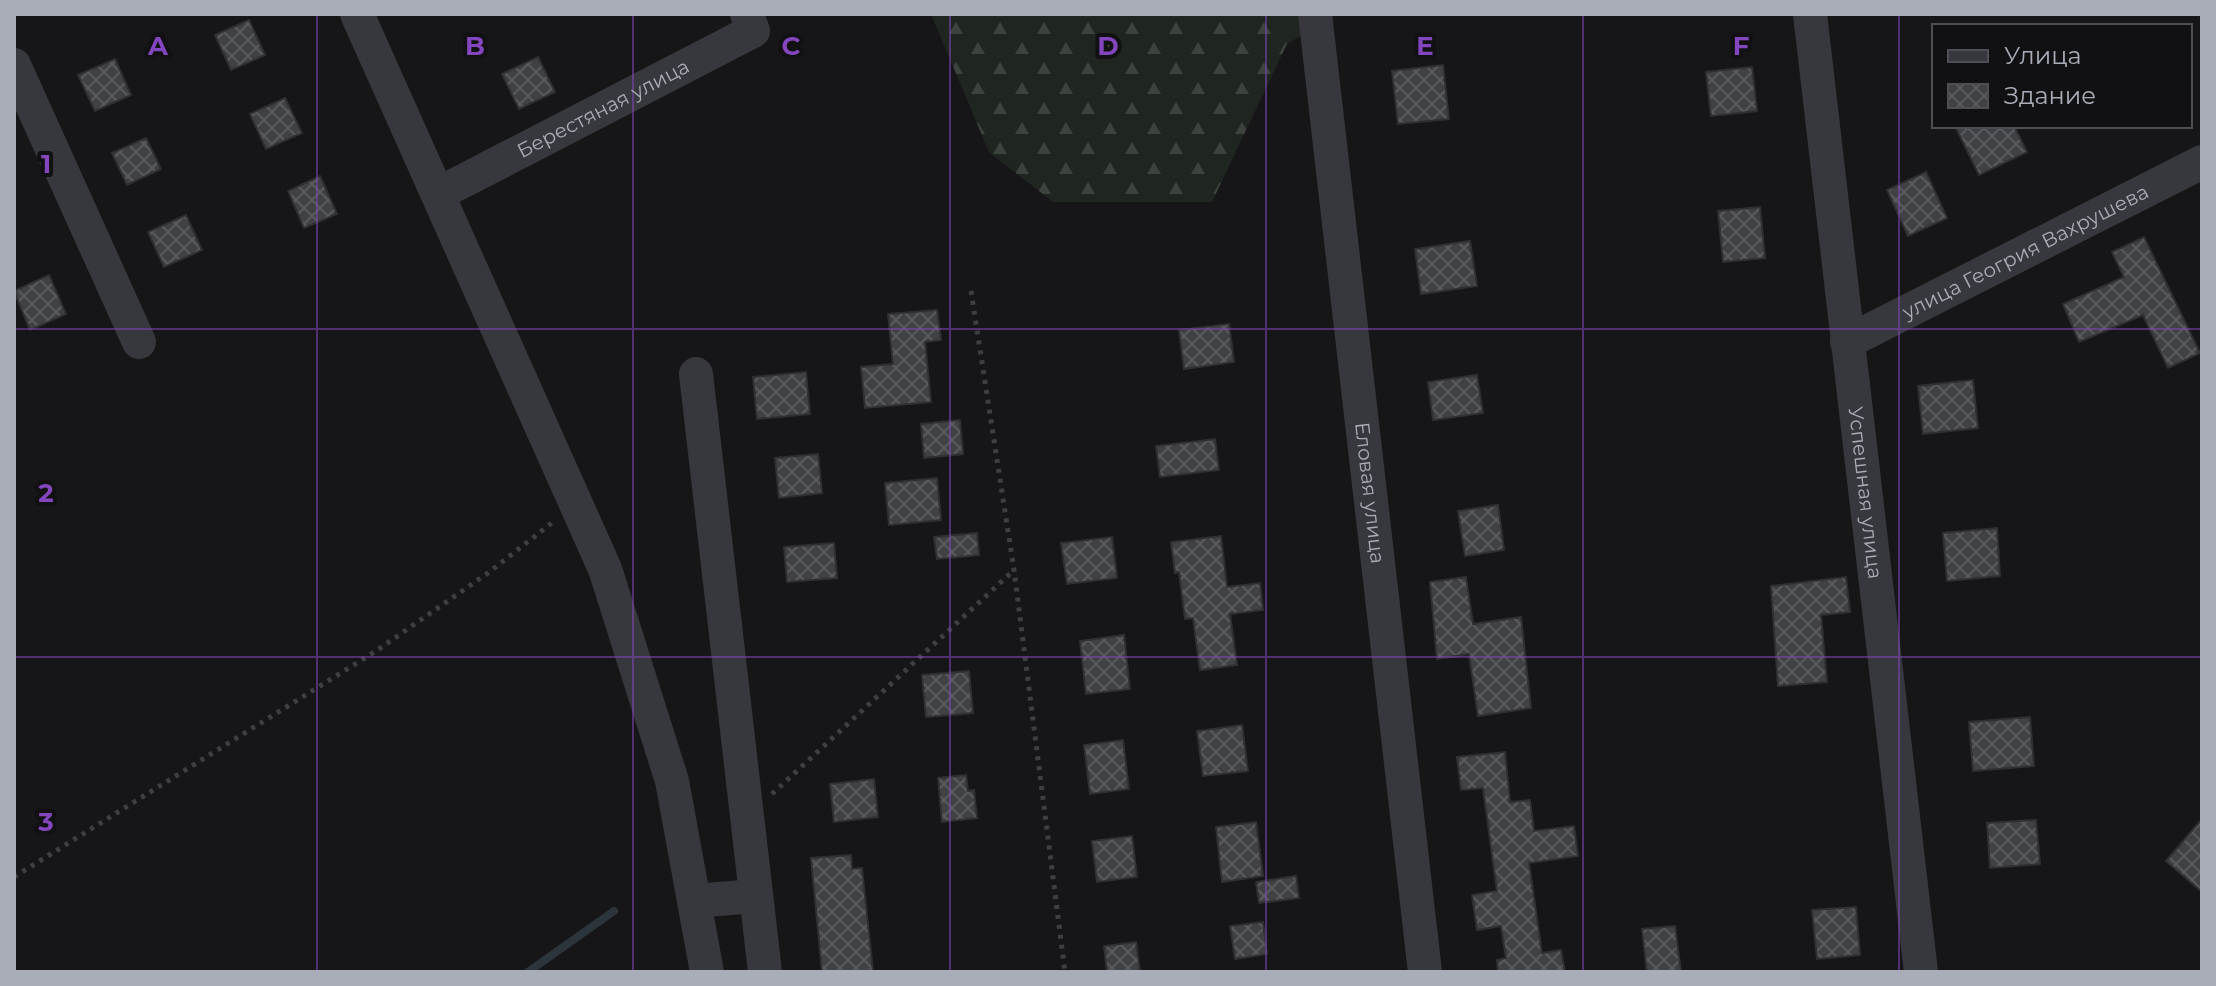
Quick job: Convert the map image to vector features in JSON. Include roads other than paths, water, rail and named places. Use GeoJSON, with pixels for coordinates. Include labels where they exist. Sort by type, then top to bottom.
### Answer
{"type":"FeatureCollection","features":[{"type":"Feature","properties":{"kind":"street"},"geometry":{"type":"LineString","coordinates":[[357,14],[605,569],[672,781],[707,972]]}},
{"type":"Feature","properties":{"kind":"street","name":"Берестяная улица"},"geometry":{"type":"LineString","coordinates":[[438,194],[753,31],[747,14]]}},
{"type":"Feature","properties":{"kind":"street","name":"Еловая улица"},"geometry":{"type":"LineString","coordinates":[[1315,14],[1425,972]]}},
{"type":"Feature","properties":{"kind":"street","name":"Успешная улица"},"geometry":{"type":"LineString","coordinates":[[1810,14],[1921,972]]}},
{"type":"Feature","properties":{"kind":"street"},"geometry":{"type":"LineString","coordinates":[[14,65],[139,342]]}},
{"type":"Feature","properties":{"kind":"street","name":"улица Геогрия Вахрушева"},"geometry":{"type":"LineString","coordinates":[[1847,342],[2202,162]]}},
{"type":"Feature","properties":{"kind":"street"},"geometry":{"type":"LineString","coordinates":[[696,374],[765,972]]}},
{"type":"Feature","properties":{"kind":"street"},"geometry":{"type":"LineString","coordinates":[[694,901],[756,896]]}},
{"type":"Feature","properties":{"kind":"waterway"},"geometry":{"type":"LineString","coordinates":[[528,972],[614,911]]}}]}
